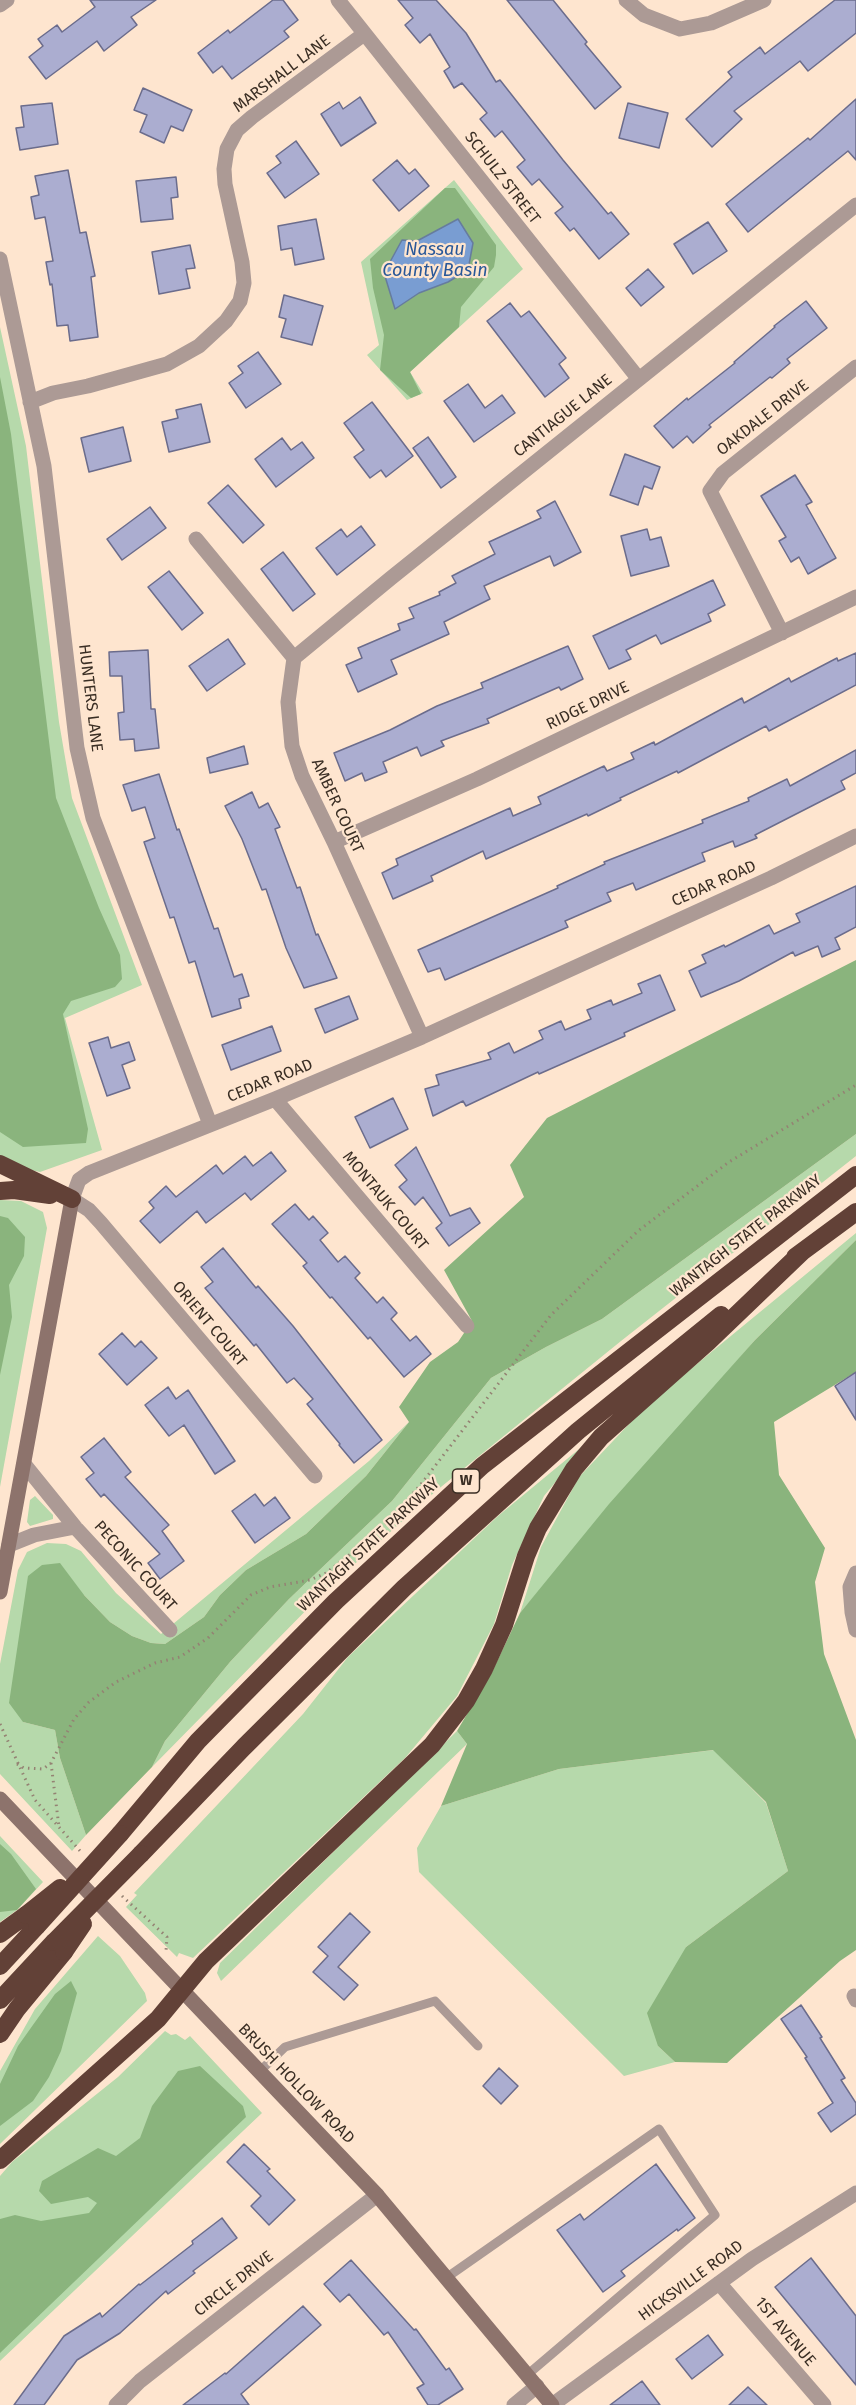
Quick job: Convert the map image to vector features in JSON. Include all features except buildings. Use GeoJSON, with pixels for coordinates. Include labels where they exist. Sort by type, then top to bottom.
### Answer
{"type":"FeatureCollection","features":[{"type":"Feature","properties":{"kind":"highway"},"geometry":{"type":"LineString","coordinates":[[0,1164],[72,1199]]}},
{"type":"Feature","properties":{"kind":"highway","name":"WANTAGH STATE PARKWAY"},"geometry":{"type":"LineString","coordinates":[[31,1920],[86,1870],[120,1834],[206,1733],[336,1601],[482,1466],[856,1175]]}},
{"type":"Feature","properties":{"kind":"highway"},"geometry":{"type":"LineString","coordinates":[[0,1191],[14,1190],[72,1199]]}},
{"type":"Feature","properties":{"kind":"highway","name":"W"},"geometry":{"type":"LineString","coordinates":[[59,1947],[104,1893],[141,1854],[317,1673],[404,1588],[578,1431],[802,1251],[856,1212]]}},
{"type":"Feature","properties":{"kind":"highway"},"geometry":{"type":"LineString","coordinates":[[0,2160],[158,2019],[206,1961],[432,1745],[466,1701],[484,1669],[504,1625],[526,1556],[538,1527],[574,1469],[601,1437],[708,1342],[802,1251]]}},
{"type":"Feature","properties":{"kind":"highway"},"geometry":{"type":"LineString","coordinates":[[0,1934],[31,1920]]}},
{"type":"Feature","properties":{"kind":"highway"},"geometry":{"type":"LineString","coordinates":[[0,1966],[31,1920]]}},
{"type":"Feature","properties":{"kind":"highway"},"geometry":{"type":"LineString","coordinates":[[0,2000],[59,1947]]}},
{"type":"Feature","properties":{"kind":"highway"},"geometry":{"type":"LineString","coordinates":[[0,2034],[59,1947]]}},
{"type":"Feature","properties":{"kind":"main road","name":"CEDAR ROAD"},"geometry":{"type":"LineString","coordinates":[[0,1592],[72,1199]]}},
{"type":"Feature","properties":{"kind":"main road","name":"BRUSH HOLLOW ROAD"},"geometry":{"type":"LineString","coordinates":[[0,1800],[376,2195],[552,2405]]}},
{"type":"Feature","properties":{"kind":"street"},"geometry":{"type":"LineString","coordinates":[[0,5],[8,0]]}},
{"type":"Feature","properties":{"kind":"street","name":"SCHULZ STREET"},"geometry":{"type":"LineString","coordinates":[[338,0],[638,378]]}},
{"type":"Feature","properties":{"kind":"street"},"geometry":{"type":"LineString","coordinates":[[626,0],[644,15],[680,29],[711,23],[764,0]]}},
{"type":"Feature","properties":{"kind":"street","name":"MARSHALL LANE"},"geometry":{"type":"LineString","coordinates":[[30,402],[53,393],[88,386],[167,364],[199,346],[226,321],[240,301],[244,283],[242,262],[225,184],[227,149],[237,130],[252,117],[364,34]]}},
{"type":"Feature","properties":{"kind":"street","name":"CANTIAGUE LANE"},"geometry":{"type":"LineString","coordinates":[[294,658],[638,378],[856,205]]}},
{"type":"Feature","properties":{"kind":"street","name":"HUNTERS LANE"},"geometry":{"type":"LineString","coordinates":[[0,259],[44,466],[77,748],[93,818],[210,1124]]}},
{"type":"Feature","properties":{"kind":"street","name":"OAKDALE DRIVE"},"geometry":{"type":"LineString","coordinates":[[783,633],[710,491],[723,473],[856,367]]}},
{"type":"Feature","properties":{"kind":"street"},"geometry":{"type":"LineString","coordinates":[[196,539],[294,658]]}},
{"type":"Feature","properties":{"kind":"street","name":"RIDGE DRIVE"},"geometry":{"type":"LineString","coordinates":[[334,842],[477,779],[856,597]]}},
{"type":"Feature","properties":{"kind":"street","name":"AMBER COURT"},"geometry":{"type":"LineString","coordinates":[[294,658],[288,702],[292,746],[302,776],[422,1037]]}},
{"type":"Feature","properties":{"kind":"street","name":"CEDAR ROAD"},"geometry":{"type":"LineString","coordinates":[[72,1199],[79,1180],[89,1173],[275,1100],[422,1037],[771,878],[856,836]]}},
{"type":"Feature","properties":{"kind":"street","name":"MONTAUK COURT"},"geometry":{"type":"LineString","coordinates":[[275,1100],[466,1326]]}},
{"type":"Feature","properties":{"kind":"street","name":"ORIENT COURT"},"geometry":{"type":"LineString","coordinates":[[72,1199],[101,1223],[315,1476]]}},
{"type":"Feature","properties":{"kind":"street","name":"PECONIC COURT"},"geometry":{"type":"LineString","coordinates":[[24,1464],[75,1527],[170,1630]]}},
{"type":"Feature","properties":{"kind":"street","name":"PECONIC COURT"},"geometry":{"type":"LineString","coordinates":[[9,1545],[34,1535],[75,1527]]}},
{"type":"Feature","properties":{"kind":"street"},"geometry":{"type":"LineString","coordinates":[[856,1573],[850,1587],[856,1630]]}},
{"type":"Feature","properties":{"kind":"street","name":"HICKSVILLE ROAD"},"geometry":{"type":"LineString","coordinates":[[552,2405],[752,2259],[856,2193]]}},
{"type":"Feature","properties":{"kind":"street","name":"CIRCLE DRIVE"},"geometry":{"type":"LineString","coordinates":[[116,2405],[140,2382],[376,2195]]}},
{"type":"Feature","properties":{"kind":"street","name":"1ST AVENUE"},"geometry":{"type":"LineString","coordinates":[[719,2283],[824,2405]]}},
{"type":"Feature","properties":{"kind":"street"},"geometry":{"type":"LineString","coordinates":[[514,2405],[532,2381]]}},
{"type":"Feature","properties":{"kind":"lane"},"geometry":{"type":"LineString","coordinates":[[260,2071],[285,2047],[435,2001],[478,2046]]}},
{"type":"Feature","properties":{"kind":"lane"},"geometry":{"type":"LineString","coordinates":[[446,2278],[659,2129],[715,2214],[532,2381]]}},
{"type":"Feature","properties":{"kind":"path"},"geometry":{"type":"LineString","coordinates":[[17,1764],[34,1770],[43,1769],[51,1763],[74,1719],[89,1702],[116,1682],[155,1663],[180,1657],[208,1638],[251,1595],[270,1587],[310,1580],[326,1573],[348,1556],[392,1518],[422,1483],[551,1315],[638,1231],[729,1162],[856,1085]]}},
{"type":"Feature","properties":{"kind":"path"},"geometry":{"type":"LineString","coordinates":[[51,1763],[59,1828]]}},
{"type":"Feature","properties":{"kind":"green space"},"geometry":{"type":"Polygon","coordinates":[[[454,180],[523,269],[410,372],[423,393],[407,400],[367,355],[379,345],[361,262],[454,180]]]}},
{"type":"Feature","properties":{"kind":"green space"},"geometry":{"type":"Polygon","coordinates":[[[445,188],[455,188],[496,245],[496,255],[494,267],[461,307],[459,327],[410,372],[421,394],[411,398],[380,370],[384,335],[373,288],[370,259],[445,188]]]}},
{"type":"Feature","properties":{"kind":"green space"},"geometry":{"type":"Polygon","coordinates":[[[0,327],[26,446],[59,722],[72,798],[142,985],[65,1018],[102,1150],[40,1172],[12,1166],[0,1158],[0,327]]]}},
{"type":"Feature","properties":{"kind":"green space"},"geometry":{"type":"Polygon","coordinates":[[[0,377],[11,434],[56,798],[120,955],[122,979],[115,987],[71,1001],[63,1014],[88,1129],[86,1143],[23,1147],[0,1132],[0,377]]]}},
{"type":"Feature","properties":{"kind":"green space"},"geometry":{"type":"Polygon","coordinates":[[[856,960],[856,1134],[602,1319],[491,1378],[392,1501],[289,1599],[230,1662],[165,1741],[152,1767],[86,1835],[60,1758],[55,1730],[23,1722],[9,1703],[28,1576],[42,1565],[60,1563],[84,1595],[110,1622],[132,1636],[151,1643],[165,1644],[204,1617],[220,1595],[246,1570],[306,1534],[366,1476],[409,1422],[399,1407],[430,1362],[458,1342],[472,1321],[444,1270],[524,1197],[510,1165],[547,1118],[856,960]]]}},
{"type":"Feature","properties":{"kind":"green space"},"geometry":{"type":"Polygon","coordinates":[[[856,1134],[856,1156],[621,1341],[436,1491],[328,1588],[152,1767],[165,1741],[230,1662],[289,1599],[392,1501],[491,1378],[602,1319],[856,1134]]]}},
{"type":"Feature","properties":{"kind":"green space"},"geometry":{"type":"Polygon","coordinates":[[[0,1200],[21,1201],[43,1212],[47,1228],[0,1487],[0,1200]]]}},
{"type":"Feature","properties":{"kind":"green space"},"geometry":{"type":"Polygon","coordinates":[[[0,1216],[8,1218],[25,1237],[24,1256],[9,1285],[12,1317],[0,1375],[0,1216]]]}},
{"type":"Feature","properties":{"kind":"green space"},"geometry":{"type":"Polygon","coordinates":[[[856,1233],[856,1240],[755,1340],[520,1613],[541,1547],[579,1477],[647,1405],[856,1233]]]}},
{"type":"Feature","properties":{"kind":"green space"},"geometry":{"type":"Polygon","coordinates":[[[856,1240],[856,1372],[774,1422],[779,1475],[825,1548],[815,1582],[824,1654],[856,1740],[856,1950],[840,1961],[727,2063],[675,2062],[658,2046],[647,2013],[686,1947],[788,1871],[766,1802],[713,1750],[559,1769],[441,1806],[467,1744],[457,1731],[492,1672],[520,1613],[609,1504],[755,1340],[856,1240]]]}},
{"type":"Feature","properties":{"kind":"green space"},"geometry":{"type":"Polygon","coordinates":[[[409,1422],[366,1476],[306,1534],[246,1570],[220,1595],[204,1617],[165,1644],[151,1643],[132,1636],[110,1622],[84,1595],[23,1722],[55,1730],[60,1758],[86,1835],[72,1851],[0,1774],[0,1664],[18,1570],[27,1552],[47,1543],[66,1544],[81,1551],[116,1593],[161,1634],[369,1461],[409,1422]]]}},
{"type":"Feature","properties":{"kind":"green space"},"geometry":{"type":"Polygon","coordinates":[[[590,1440],[544,1496],[512,1565],[494,1624],[457,1696],[405,1758],[193,1958],[179,1953],[177,1957],[126,1907],[137,1895],[134,1893],[303,1714],[348,1657],[498,1516],[590,1440]]]}},
{"type":"Feature","properties":{"kind":"green space"},"geometry":{"type":"Polygon","coordinates":[[[35,1496],[53,1515],[53,1519],[30,1526],[27,1522],[30,1500],[35,1496]]]}},
{"type":"Feature","properties":{"kind":"green space"},"geometry":{"type":"Polygon","coordinates":[[[457,1731],[467,1744],[221,1981],[217,1973],[220,1963],[457,1731]]]}},
{"type":"Feature","properties":{"kind":"green space"},"geometry":{"type":"Polygon","coordinates":[[[714,1750],[766,1803],[788,1871],[686,1947],[658,2046],[675,2062],[624,2076],[419,1872],[417,1848],[441,1806],[559,1769],[714,1750]]]}},
{"type":"Feature","properties":{"kind":"green space"},"geometry":{"type":"Polygon","coordinates":[[[0,1836],[43,1882],[17,1910],[0,1922],[0,1836]]]}},
{"type":"Feature","properties":{"kind":"green space"},"geometry":{"type":"Polygon","coordinates":[[[0,1844],[11,1854],[36,1889],[17,1910],[0,1912],[0,1844]]]}},
{"type":"Feature","properties":{"kind":"green space"},"geometry":{"type":"Polygon","coordinates":[[[98,1936],[120,1956],[145,1993],[147,2001],[0,2144],[0,2071],[35,2009],[98,1936]]]}},
{"type":"Feature","properties":{"kind":"green space"},"geometry":{"type":"Polygon","coordinates":[[[71,1981],[77,1993],[61,2051],[49,2077],[33,2101],[0,2126],[0,2084],[18,2046],[55,1994],[71,1981]]]}},
{"type":"Feature","properties":{"kind":"green space"},"geometry":{"type":"Polygon","coordinates":[[[165,2031],[185,2040],[190,2036],[262,2113],[0,2361],[0,2176],[12,2162],[118,2077],[165,2031]]]}},
{"type":"Feature","properties":{"kind":"green space"},"geometry":{"type":"Polygon","coordinates":[[[200,2066],[243,2106],[246,2117],[0,2353],[0,2219],[15,2215],[41,2221],[89,2213],[97,2203],[88,2197],[51,2204],[39,2191],[42,2181],[98,2148],[116,2156],[140,2138],[152,2106],[178,2071],[200,2066]]]}},
{"type":"Feature","properties":{"kind":"water","name":"Nassau County Basin"},"geometry":{"type":"Polygon","coordinates":[[[458,219],[473,243],[468,270],[448,282],[419,293],[395,309],[384,273],[402,240],[417,241],[458,219]]]}}]}
